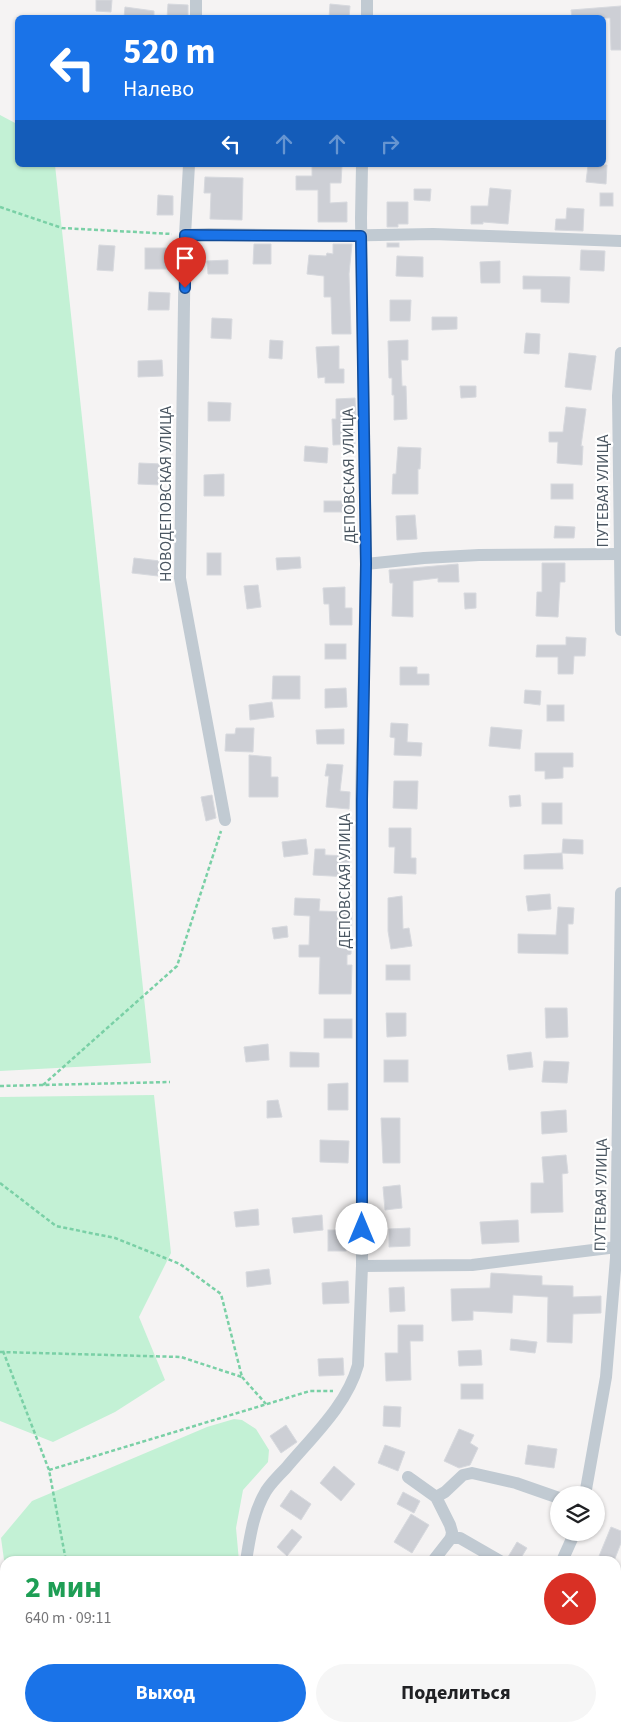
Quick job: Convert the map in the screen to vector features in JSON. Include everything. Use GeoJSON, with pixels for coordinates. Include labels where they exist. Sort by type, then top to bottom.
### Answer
{"type":"FeatureCollection","features":[{"type":"Feature","properties":{"kind":"street"},"geometry":{"type":"LineString","coordinates":[[196,0],[196,15]]}},
{"type":"Feature","properties":{"kind":"street"},"geometry":{"type":"LineString","coordinates":[[367,0],[367,15]]}},
{"type":"Feature","properties":{"kind":"street","name":"НОВОДЕПОВСКАЯ УЛИЦА"},"geometry":{"type":"LineString","coordinates":[[189,167],[185,235],[180,578],[225,820]]}},
{"type":"Feature","properties":{"kind":"street","name":"ДЕПОВСКАЯ УЛИЦА"},"geometry":{"type":"LineString","coordinates":[[247,1556],[252,1523],[266,1491],[332,1413],[348,1391],[355,1377],[358,1365],[362,1266],[362,800],[366,564],[361,236],[362,167]]}},
{"type":"Feature","properties":{"kind":"street"},"geometry":{"type":"LineString","coordinates":[[185,235],[361,236],[432,234],[621,241]]}},
{"type":"Feature","properties":{"kind":"street","name":"ПУТЕВАЯ УЛИЦА"},"geometry":{"type":"LineString","coordinates":[[621,353],[618,396],[621,630]]}},
{"type":"Feature","properties":{"kind":"street"},"geometry":{"type":"LineString","coordinates":[[366,564],[479,554],[619,554]]}},
{"type":"Feature","properties":{"kind":"street","name":"ПУТЕВАЯ УЛИЦА"},"geometry":{"type":"LineString","coordinates":[[587,1486],[606,1377],[619,1248],[621,893]]}},
{"type":"Feature","properties":{"kind":"street"},"geometry":{"type":"LineString","coordinates":[[362,1266],[472,1265],[619,1248]]}},
{"type":"Feature","properties":{"kind":"street"},"geometry":{"type":"LineString","coordinates":[[436,1497],[445,1492],[463,1475],[472,1473],[516,1483],[550,1495]]}},
{"type":"Feature","properties":{"kind":"street"},"geometry":{"type":"LineString","coordinates":[[408,1477],[436,1497],[450,1525],[451,1538],[437,1556]]}},
{"type":"Feature","properties":{"kind":"street"},"geometry":{"type":"LineString","coordinates":[[451,1538],[460,1538],[491,1556]]}},
{"type":"Feature","properties":{"kind":"street"},"geometry":{"type":"LineString","coordinates":[[564,1556],[572,1541]]}},
{"type":"Feature","properties":{"kind":"path"},"geometry":{"type":"LineString","coordinates":[[0,206],[62,228],[185,235]]}},
{"type":"Feature","properties":{"kind":"path"},"geometry":{"type":"LineString","coordinates":[[43,1085],[177,966],[225,820]]}},
{"type":"Feature","properties":{"kind":"path"},"geometry":{"type":"LineString","coordinates":[[0,1086],[170,1082]]}},
{"type":"Feature","properties":{"kind":"path"},"geometry":{"type":"LineString","coordinates":[[0,1184],[56,1226],[115,1238],[180,1264],[221,1294],[242,1377],[267,1404]]}},
{"type":"Feature","properties":{"kind":"path"},"geometry":{"type":"LineString","coordinates":[[65,1556],[49,1470],[1,1352],[181,1357],[242,1377]]}},
{"type":"Feature","properties":{"kind":"path"},"geometry":{"type":"LineString","coordinates":[[49,1470],[310,1391],[348,1391]]}},
{"type":"Feature","properties":{"kind":"green space"},"geometry":{"type":"Polygon","coordinates":[[[0,115],[15,123],[15,167],[55,167],[151,1063],[0,1071],[0,115]]]}},
{"type":"Feature","properties":{"kind":"green space"},"geometry":{"type":"Polygon","coordinates":[[[154,1095],[171,1253],[139,1317],[165,1380],[115,1412],[53,1442],[0,1421],[0,1097],[154,1095]]]}},
{"type":"Feature","properties":{"kind":"green space"},"geometry":{"type":"Polygon","coordinates":[[[234,1419],[242,1420],[256,1429],[269,1450],[268,1462],[243,1490],[236,1528],[239,1556],[3,1556],[1,1538],[32,1501],[207,1427],[234,1419]]]}},
{"type":"Feature","properties":{"kind":"building"},"geometry":{"type":"Polygon","coordinates":[[[96,0],[112,0],[111,12],[96,11],[96,0]]]}},
{"type":"Feature","properties":{"kind":"building"},"geometry":{"type":"Polygon","coordinates":[[[168,4],[188,5],[188,15],[167,15],[168,4]]]}},
{"type":"Feature","properties":{"kind":"building"},"geometry":{"type":"Polygon","coordinates":[[[330,4],[350,6],[349,15],[329,15],[330,4]]]}},
{"type":"Feature","properties":{"kind":"building"},"geometry":{"type":"Polygon","coordinates":[[[621,6],[621,50],[611,50],[610,18],[606,18],[606,15],[572,15],[571,10],[621,6]]]}},
{"type":"Feature","properties":{"kind":"building"},"geometry":{"type":"Polygon","coordinates":[[[125,7],[154,11],[154,15],[124,15],[125,7]]]}},
{"type":"Feature","properties":{"kind":"building"},"geometry":{"type":"Polygon","coordinates":[[[607,165],[606,184],[586,182],[588,167],[606,167],[607,165]]]}},
{"type":"Feature","properties":{"kind":"building"},"geometry":{"type":"Polygon","coordinates":[[[312,167],[342,167],[341,183],[330,183],[330,203],[347,202],[347,222],[318,222],[318,190],[296,190],[296,176],[312,176],[312,167]]]}},
{"type":"Feature","properties":{"kind":"building"},"geometry":{"type":"Polygon","coordinates":[[[205,177],[243,178],[242,220],[210,219],[211,193],[204,193],[205,177]]]}},
{"type":"Feature","properties":{"kind":"building"},"geometry":{"type":"Polygon","coordinates":[[[490,188],[511,190],[508,224],[483,222],[483,224],[471,224],[471,206],[488,206],[490,188]]]}},
{"type":"Feature","properties":{"kind":"building"},"geometry":{"type":"Polygon","coordinates":[[[414,189],[431,189],[430,201],[414,200],[414,189]]]}},
{"type":"Feature","properties":{"kind":"building"},"geometry":{"type":"Polygon","coordinates":[[[600,193],[613,193],[613,206],[600,206],[600,193]]]}},
{"type":"Feature","properties":{"kind":"building"},"geometry":{"type":"Polygon","coordinates":[[[158,195],[173,196],[173,215],[157,215],[158,195]]]}},
{"type":"Feature","properties":{"kind":"building"},"geometry":{"type":"Polygon","coordinates":[[[387,202],[408,202],[408,224],[398,224],[398,227],[387,227],[387,202]]]}},
{"type":"Feature","properties":{"kind":"building"},"geometry":{"type":"Polygon","coordinates":[[[567,208],[584,209],[583,231],[555,230],[556,219],[566,219],[567,208]]]}},
{"type":"Feature","properties":{"kind":"building"},"geometry":{"type":"Polygon","coordinates":[[[387,243],[399,243],[399,247],[387,247],[387,243]]]}},
{"type":"Feature","properties":{"kind":"building"},"geometry":{"type":"Polygon","coordinates":[[[254,244],[271,244],[271,264],[253,264],[254,244]]]}},
{"type":"Feature","properties":{"kind":"building"},"geometry":{"type":"Polygon","coordinates":[[[333,244],[352,244],[349,274],[351,334],[332,334],[331,297],[324,297],[324,276],[307,274],[309,255],[326,256],[327,253],[333,254],[333,244]]]}},
{"type":"Feature","properties":{"kind":"building"},"geometry":{"type":"Polygon","coordinates":[[[99,245],[115,246],[113,271],[97,270],[99,245]]]}},
{"type":"Feature","properties":{"kind":"building"},"geometry":{"type":"Polygon","coordinates":[[[145,248],[169,248],[169,269],[145,269],[145,248]]]}},
{"type":"Feature","properties":{"kind":"building"},"geometry":{"type":"Polygon","coordinates":[[[581,250],[605,251],[604,271],[580,270],[581,250]]]}},
{"type":"Feature","properties":{"kind":"building"},"geometry":{"type":"Polygon","coordinates":[[[397,256],[423,257],[423,277],[396,276],[397,256]]]}},
{"type":"Feature","properties":{"kind":"building"},"geometry":{"type":"Polygon","coordinates":[[[228,260],[228,274],[208,274],[207,261],[228,260]]]}},
{"type":"Feature","properties":{"kind":"building"},"geometry":{"type":"Polygon","coordinates":[[[500,261],[500,283],[481,283],[480,262],[500,261]]]}},
{"type":"Feature","properties":{"kind":"building"},"geometry":{"type":"Polygon","coordinates":[[[523,276],[570,277],[569,303],[541,302],[541,289],[523,289],[523,276]]]}},
{"type":"Feature","properties":{"kind":"building"},"geometry":{"type":"Polygon","coordinates":[[[149,292],[170,293],[169,310],[148,310],[149,292]]]}},
{"type":"Feature","properties":{"kind":"building"},"geometry":{"type":"Polygon","coordinates":[[[390,300],[411,300],[410,321],[390,321],[390,300]]]}},
{"type":"Feature","properties":{"kind":"building"},"geometry":{"type":"Polygon","coordinates":[[[432,317],[457,317],[457,329],[432,330],[432,317]]]}},
{"type":"Feature","properties":{"kind":"building"},"geometry":{"type":"Polygon","coordinates":[[[212,318],[232,319],[231,339],[211,338],[212,318]]]}},
{"type":"Feature","properties":{"kind":"building"},"geometry":{"type":"Polygon","coordinates":[[[526,333],[540,334],[539,354],[524,353],[526,333]]]}},
{"type":"Feature","properties":{"kind":"building"},"geometry":{"type":"Polygon","coordinates":[[[270,340],[283,341],[282,359],[269,358],[270,340]]]}},
{"type":"Feature","properties":{"kind":"building"},"geometry":{"type":"Polygon","coordinates":[[[408,340],[408,360],[401,360],[402,386],[406,386],[407,419],[394,420],[394,395],[392,395],[392,378],[389,378],[388,341],[408,340]]]}},
{"type":"Feature","properties":{"kind":"building"},"geometry":{"type":"Polygon","coordinates":[[[339,346],[339,369],[344,369],[344,383],[325,383],[325,377],[318,378],[316,347],[339,346]]]}},
{"type":"Feature","properties":{"kind":"building"},"geometry":{"type":"Polygon","coordinates":[[[569,353],[596,356],[591,390],[565,387],[569,353]]]}},
{"type":"Feature","properties":{"kind":"building"},"geometry":{"type":"Polygon","coordinates":[[[162,360],[163,376],[138,377],[138,361],[162,360]]]}},
{"type":"Feature","properties":{"kind":"building"},"geometry":{"type":"Polygon","coordinates":[[[460,386],[476,386],[476,397],[461,398],[460,386]]]}},
{"type":"Feature","properties":{"kind":"building"},"geometry":{"type":"Polygon","coordinates":[[[355,398],[355,444],[333,445],[332,419],[336,419],[336,399],[355,398]]]}},
{"type":"Feature","properties":{"kind":"building"},"geometry":{"type":"Polygon","coordinates":[[[208,402],[231,403],[230,421],[208,421],[208,402]]]}},
{"type":"Feature","properties":{"kind":"building"},"geometry":{"type":"Polygon","coordinates":[[[566,407],[586,409],[581,446],[583,446],[582,465],[557,463],[558,442],[549,442],[549,432],[563,432],[566,407]]]}},
{"type":"Feature","properties":{"kind":"building"},"geometry":{"type":"Polygon","coordinates":[[[305,446],[328,448],[327,463],[304,461],[305,446]]]}},
{"type":"Feature","properties":{"kind":"building"},"geometry":{"type":"Polygon","coordinates":[[[398,447],[421,448],[420,469],[418,469],[418,494],[392,494],[393,474],[396,474],[398,447]]]}},
{"type":"Feature","properties":{"kind":"building"},"geometry":{"type":"Polygon","coordinates":[[[139,463],[162,464],[161,485],[138,484],[139,463]]]}},
{"type":"Feature","properties":{"kind":"building"},"geometry":{"type":"Polygon","coordinates":[[[224,474],[224,496],[204,496],[204,475],[224,474]]]}},
{"type":"Feature","properties":{"kind":"building"},"geometry":{"type":"Polygon","coordinates":[[[551,484],[573,484],[573,499],[551,499],[551,484]]]}},
{"type":"Feature","properties":{"kind":"building"},"geometry":{"type":"Polygon","coordinates":[[[324,501],[351,501],[351,512],[324,512],[324,501]]]}},
{"type":"Feature","properties":{"kind":"building"},"geometry":{"type":"Polygon","coordinates":[[[415,515],[417,539],[397,540],[396,516],[415,515]]]}},
{"type":"Feature","properties":{"kind":"building"},"geometry":{"type":"Polygon","coordinates":[[[555,526],[575,527],[574,538],[554,538],[555,526]]]}},
{"type":"Feature","properties":{"kind":"building"},"geometry":{"type":"Polygon","coordinates":[[[207,553],[221,553],[221,575],[207,575],[207,553]]]}},
{"type":"Feature","properties":{"kind":"building"},"geometry":{"type":"Polygon","coordinates":[[[300,557],[301,568],[277,570],[276,558],[300,557]]]}},
{"type":"Feature","properties":{"kind":"building"},"geometry":{"type":"Polygon","coordinates":[[[134,558],[160,561],[158,576],[132,573],[134,558]]]}},
{"type":"Feature","properties":{"kind":"building"},"geometry":{"type":"Polygon","coordinates":[[[542,563],[565,563],[565,582],[560,582],[558,617],[536,616],[537,592],[542,592],[542,563]]]}},
{"type":"Feature","properties":{"kind":"building"},"geometry":{"type":"Polygon","coordinates":[[[458,564],[459,582],[438,582],[438,578],[413,581],[413,617],[392,616],[393,583],[390,583],[389,570],[458,564]]]}},
{"type":"Feature","properties":{"kind":"building"},"geometry":{"type":"Polygon","coordinates":[[[258,585],[261,607],[247,609],[244,586],[258,585]]]}},
{"type":"Feature","properties":{"kind":"building"},"geometry":{"type":"Polygon","coordinates":[[[345,587],[345,608],[352,608],[352,625],[330,625],[329,604],[324,604],[323,588],[345,587]]]}},
{"type":"Feature","properties":{"kind":"building"},"geometry":{"type":"Polygon","coordinates":[[[464,593],[476,593],[476,608],[465,609],[464,593]]]}},
{"type":"Feature","properties":{"kind":"building"},"geometry":{"type":"Polygon","coordinates":[[[566,637],[586,638],[585,656],[574,656],[573,674],[558,674],[558,657],[536,657],[537,645],[566,645],[566,637]]]}},
{"type":"Feature","properties":{"kind":"building"},"geometry":{"type":"Polygon","coordinates":[[[325,644],[346,644],[346,659],[325,659],[325,644]]]}},
{"type":"Feature","properties":{"kind":"building"},"geometry":{"type":"Polygon","coordinates":[[[400,667],[417,667],[417,674],[429,674],[429,685],[400,685],[400,667]]]}},
{"type":"Feature","properties":{"kind":"building"},"geometry":{"type":"Polygon","coordinates":[[[273,676],[300,676],[300,699],[272,699],[273,676]]]}},
{"type":"Feature","properties":{"kind":"building"},"geometry":{"type":"Polygon","coordinates":[[[346,688],[347,707],[325,708],[325,689],[346,688]]]}},
{"type":"Feature","properties":{"kind":"building"},"geometry":{"type":"Polygon","coordinates":[[[525,690],[541,691],[540,705],[524,703],[525,690]]]}},
{"type":"Feature","properties":{"kind":"building"},"geometry":{"type":"Polygon","coordinates":[[[272,702],[274,717],[250,720],[249,705],[272,702]]]}},
{"type":"Feature","properties":{"kind":"building"},"geometry":{"type":"Polygon","coordinates":[[[547,705],[564,705],[564,721],[547,721],[547,705]]]}},
{"type":"Feature","properties":{"kind":"building"},"geometry":{"type":"Polygon","coordinates":[[[391,723],[408,724],[407,742],[422,743],[421,756],[394,755],[395,738],[390,737],[391,723]]]}},
{"type":"Feature","properties":{"kind":"building"},"geometry":{"type":"Polygon","coordinates":[[[491,727],[522,730],[520,749],[489,746],[491,727]]]}},
{"type":"Feature","properties":{"kind":"building"},"geometry":{"type":"Polygon","coordinates":[[[236,728],[254,728],[253,752],[225,751],[226,734],[235,734],[236,728]]]}},
{"type":"Feature","properties":{"kind":"building"},"geometry":{"type":"Polygon","coordinates":[[[344,729],[344,744],[317,744],[316,730],[344,729]]]}},
{"type":"Feature","properties":{"kind":"building"},"geometry":{"type":"Polygon","coordinates":[[[535,753],[573,753],[573,767],[563,767],[563,778],[545,779],[545,771],[535,771],[535,753]]]}},
{"type":"Feature","properties":{"kind":"building"},"geometry":{"type":"Polygon","coordinates":[[[249,755],[271,757],[271,777],[278,777],[278,797],[249,797],[249,755]]]}},
{"type":"Feature","properties":{"kind":"building"},"geometry":{"type":"Polygon","coordinates":[[[327,764],[343,765],[340,791],[350,792],[349,809],[326,807],[329,776],[325,776],[327,764]]]}},
{"type":"Feature","properties":{"kind":"building"},"geometry":{"type":"Polygon","coordinates":[[[394,781],[418,781],[417,809],[393,808],[394,781]]]}},
{"type":"Feature","properties":{"kind":"building"},"geometry":{"type":"Polygon","coordinates":[[[212,795],[216,818],[206,821],[201,797],[212,795]]]}},
{"type":"Feature","properties":{"kind":"building"},"geometry":{"type":"Polygon","coordinates":[[[520,795],[521,806],[510,807],[509,796],[520,795]]]}},
{"type":"Feature","properties":{"kind":"building"},"geometry":{"type":"Polygon","coordinates":[[[542,803],[562,803],[562,824],[542,824],[542,803]]]}},
{"type":"Feature","properties":{"kind":"building"},"geometry":{"type":"Polygon","coordinates":[[[389,828],[411,828],[411,858],[416,858],[416,874],[394,873],[395,847],[389,847],[389,828]]]}},
{"type":"Feature","properties":{"kind":"building"},"geometry":{"type":"Polygon","coordinates":[[[306,839],[308,854],[284,857],[282,842],[306,839]]]}},
{"type":"Feature","properties":{"kind":"building"},"geometry":{"type":"Polygon","coordinates":[[[563,839],[583,840],[583,854],[562,853],[563,839]]]}},
{"type":"Feature","properties":{"kind":"building"},"geometry":{"type":"Polygon","coordinates":[[[315,849],[325,849],[325,855],[350,856],[349,877],[313,875],[315,849]]]}},
{"type":"Feature","properties":{"kind":"building"},"geometry":{"type":"Polygon","coordinates":[[[562,853],[563,869],[524,869],[524,855],[562,853]]]}},
{"type":"Feature","properties":{"kind":"building"},"geometry":{"type":"Polygon","coordinates":[[[550,894],[551,909],[528,911],[526,896],[550,894]]]}},
{"type":"Feature","properties":{"kind":"building"},"geometry":{"type":"Polygon","coordinates":[[[402,896],[403,929],[409,928],[412,946],[391,949],[388,931],[388,898],[402,896]]]}},
{"type":"Feature","properties":{"kind":"building"},"geometry":{"type":"Polygon","coordinates":[[[295,898],[320,899],[319,911],[352,912],[351,954],[347,955],[347,965],[352,965],[351,994],[319,994],[320,957],[299,957],[299,945],[309,945],[310,916],[294,915],[295,898]]]}},
{"type":"Feature","properties":{"kind":"building"},"geometry":{"type":"Polygon","coordinates":[[[558,907],[574,908],[573,924],[568,924],[568,954],[518,953],[518,934],[556,935],[558,907]]]}},
{"type":"Feature","properties":{"kind":"building"},"geometry":{"type":"Polygon","coordinates":[[[287,926],[288,937],[274,939],[272,928],[287,926]]]}},
{"type":"Feature","properties":{"kind":"building"},"geometry":{"type":"Polygon","coordinates":[[[386,965],[410,965],[410,980],[386,980],[386,965]]]}},
{"type":"Feature","properties":{"kind":"building"},"geometry":{"type":"Polygon","coordinates":[[[545,1008],[567,1008],[568,1037],[546,1038],[545,1008]]]}},
{"type":"Feature","properties":{"kind":"building"},"geometry":{"type":"Polygon","coordinates":[[[386,1013],[406,1013],[406,1036],[387,1037],[386,1013]]]}},
{"type":"Feature","properties":{"kind":"building"},"geometry":{"type":"Polygon","coordinates":[[[324,1019],[352,1019],[352,1038],[324,1038],[324,1019]]]}},
{"type":"Feature","properties":{"kind":"building"},"geometry":{"type":"Polygon","coordinates":[[[268,1044],[269,1060],[246,1062],[244,1047],[268,1044]]]}},
{"type":"Feature","properties":{"kind":"building"},"geometry":{"type":"Polygon","coordinates":[[[290,1052],[319,1053],[319,1067],[290,1067],[290,1052]]]}},
{"type":"Feature","properties":{"kind":"building"},"geometry":{"type":"Polygon","coordinates":[[[531,1052],[533,1067],[509,1070],[507,1055],[531,1052]]]}},
{"type":"Feature","properties":{"kind":"building"},"geometry":{"type":"Polygon","coordinates":[[[384,1060],[408,1060],[408,1082],[384,1082],[384,1060]]]}},
{"type":"Feature","properties":{"kind":"building"},"geometry":{"type":"Polygon","coordinates":[[[544,1061],[569,1062],[567,1083],[542,1082],[544,1061]]]}},
{"type":"Feature","properties":{"kind":"building"},"geometry":{"type":"Polygon","coordinates":[[[348,1083],[348,1110],[328,1110],[328,1084],[348,1083]]]}},
{"type":"Feature","properties":{"kind":"building"},"geometry":{"type":"Polygon","coordinates":[[[278,1100],[282,1117],[267,1118],[267,1101],[278,1100]]]}},
{"type":"Feature","properties":{"kind":"building"},"geometry":{"type":"Polygon","coordinates":[[[566,1110],[567,1132],[542,1134],[541,1112],[566,1110]]]}},
{"type":"Feature","properties":{"kind":"building"},"geometry":{"type":"Polygon","coordinates":[[[381,1118],[400,1118],[400,1163],[383,1163],[381,1118]]]}},
{"type":"Feature","properties":{"kind":"building"},"geometry":{"type":"Polygon","coordinates":[[[320,1140],[349,1141],[348,1163],[320,1162],[320,1140]]]}},
{"type":"Feature","properties":{"kind":"building"},"geometry":{"type":"Polygon","coordinates":[[[566,1155],[568,1173],[562,1174],[563,1212],[531,1213],[531,1183],[544,1183],[542,1157],[566,1155]]]}},
{"type":"Feature","properties":{"kind":"building"},"geometry":{"type":"Polygon","coordinates":[[[400,1185],[402,1208],[385,1210],[383,1187],[400,1185]]]}},
{"type":"Feature","properties":{"kind":"building"},"geometry":{"type":"Polygon","coordinates":[[[258,1209],[259,1225],[236,1227],[234,1212],[258,1209]]]}},
{"type":"Feature","properties":{"kind":"building"},"geometry":{"type":"Polygon","coordinates":[[[322,1215],[323,1230],[294,1233],[292,1218],[322,1215]]]}},
{"type":"Feature","properties":{"kind":"building"},"geometry":{"type":"Polygon","coordinates":[[[518,1220],[519,1242],[482,1244],[480,1222],[518,1220]]]}},
{"type":"Feature","properties":{"kind":"building"},"geometry":{"type":"Polygon","coordinates":[[[410,1228],[410,1246],[389,1247],[389,1229],[410,1228]]]}},
{"type":"Feature","properties":{"kind":"building"},"geometry":{"type":"Polygon","coordinates":[[[328,1230],[346,1230],[346,1251],[328,1251],[328,1230]]]}},
{"type":"Feature","properties":{"kind":"building"},"geometry":{"type":"Polygon","coordinates":[[[269,1269],[271,1284],[247,1287],[246,1272],[269,1269]]]}},
{"type":"Feature","properties":{"kind":"building"},"geometry":{"type":"Polygon","coordinates":[[[491,1273],[542,1276],[542,1285],[573,1286],[573,1297],[601,1296],[601,1313],[573,1314],[572,1343],[547,1342],[548,1297],[513,1295],[512,1313],[473,1311],[473,1320],[452,1321],[451,1289],[490,1288],[491,1273]]]}},
{"type":"Feature","properties":{"kind":"building"},"geometry":{"type":"Polygon","coordinates":[[[348,1281],[349,1303],[323,1304],[322,1283],[348,1281]]]}},
{"type":"Feature","properties":{"kind":"building"},"geometry":{"type":"Polygon","coordinates":[[[404,1287],[405,1311],[390,1312],[389,1288],[404,1287]]]}},
{"type":"Feature","properties":{"kind":"building"},"geometry":{"type":"Polygon","coordinates":[[[398,1325],[423,1325],[423,1341],[410,1341],[411,1380],[386,1381],[385,1353],[398,1353],[398,1325]]]}},
{"type":"Feature","properties":{"kind":"building"},"geometry":{"type":"Polygon","coordinates":[[[511,1339],[537,1342],[535,1353],[510,1350],[511,1339]]]}},
{"type":"Feature","properties":{"kind":"building"},"geometry":{"type":"Polygon","coordinates":[[[481,1350],[482,1365],[459,1366],[458,1351],[481,1350]]]}},
{"type":"Feature","properties":{"kind":"building"},"geometry":{"type":"Polygon","coordinates":[[[343,1358],[344,1375],[319,1376],[318,1359],[343,1358]]]}},
{"type":"Feature","properties":{"kind":"building"},"geometry":{"type":"Polygon","coordinates":[[[461,1384],[483,1384],[483,1399],[461,1399],[461,1384]]]}},
{"type":"Feature","properties":{"kind":"building"},"geometry":{"type":"Polygon","coordinates":[[[384,1406],[401,1407],[400,1427],[383,1426],[384,1406]]]}},
{"type":"Feature","properties":{"kind":"building"},"geometry":{"type":"Polygon","coordinates":[[[286,1425],[297,1442],[281,1453],[270,1436],[286,1425]]]}},
{"type":"Feature","properties":{"kind":"building"},"geometry":{"type":"Polygon","coordinates":[[[459,1429],[474,1435],[470,1443],[478,1448],[470,1465],[459,1468],[444,1461],[459,1429]]]}},
{"type":"Feature","properties":{"kind":"building"},"geometry":{"type":"Polygon","coordinates":[[[385,1445],[405,1452],[398,1471],[378,1463],[385,1445]]]}},
{"type":"Feature","properties":{"kind":"building"},"geometry":{"type":"Polygon","coordinates":[[[528,1445],[557,1449],[554,1468],[525,1464],[528,1445]]]}},
{"type":"Feature","properties":{"kind":"building"},"geometry":{"type":"Polygon","coordinates":[[[334,1466],[355,1484],[341,1501],[320,1483],[334,1466]]]}},
{"type":"Feature","properties":{"kind":"building"},"geometry":{"type":"Polygon","coordinates":[[[291,1490],[311,1504],[301,1520],[280,1506],[291,1490]]]}},
{"type":"Feature","properties":{"kind":"building"},"geometry":{"type":"Polygon","coordinates":[[[403,1492],[420,1501],[414,1513],[397,1504],[403,1492]]]}},
{"type":"Feature","properties":{"kind":"building"},"geometry":{"type":"Polygon","coordinates":[[[411,1514],[429,1525],[412,1553],[394,1542],[411,1514]]]}},
{"type":"Feature","properties":{"kind":"building"},"geometry":{"type":"Polygon","coordinates":[[[611,1527],[621,1531],[621,1543],[616,1556],[599,1556],[611,1527]]]}},
{"type":"Feature","properties":{"kind":"building"},"geometry":{"type":"Polygon","coordinates":[[[292,1529],[302,1537],[287,1556],[277,1547],[292,1529]]]}},
{"type":"Feature","properties":{"kind":"building"},"geometry":{"type":"Polygon","coordinates":[[[517,1542],[527,1548],[522,1556],[509,1556],[517,1542]]]}},
{"type":"Feature","properties":{"kind":"route"},"geometry":{"type":"LineString","coordinates":[[185,288],[185,235],[361,236],[366,564],[362,800],[362,1229]]}}]}
